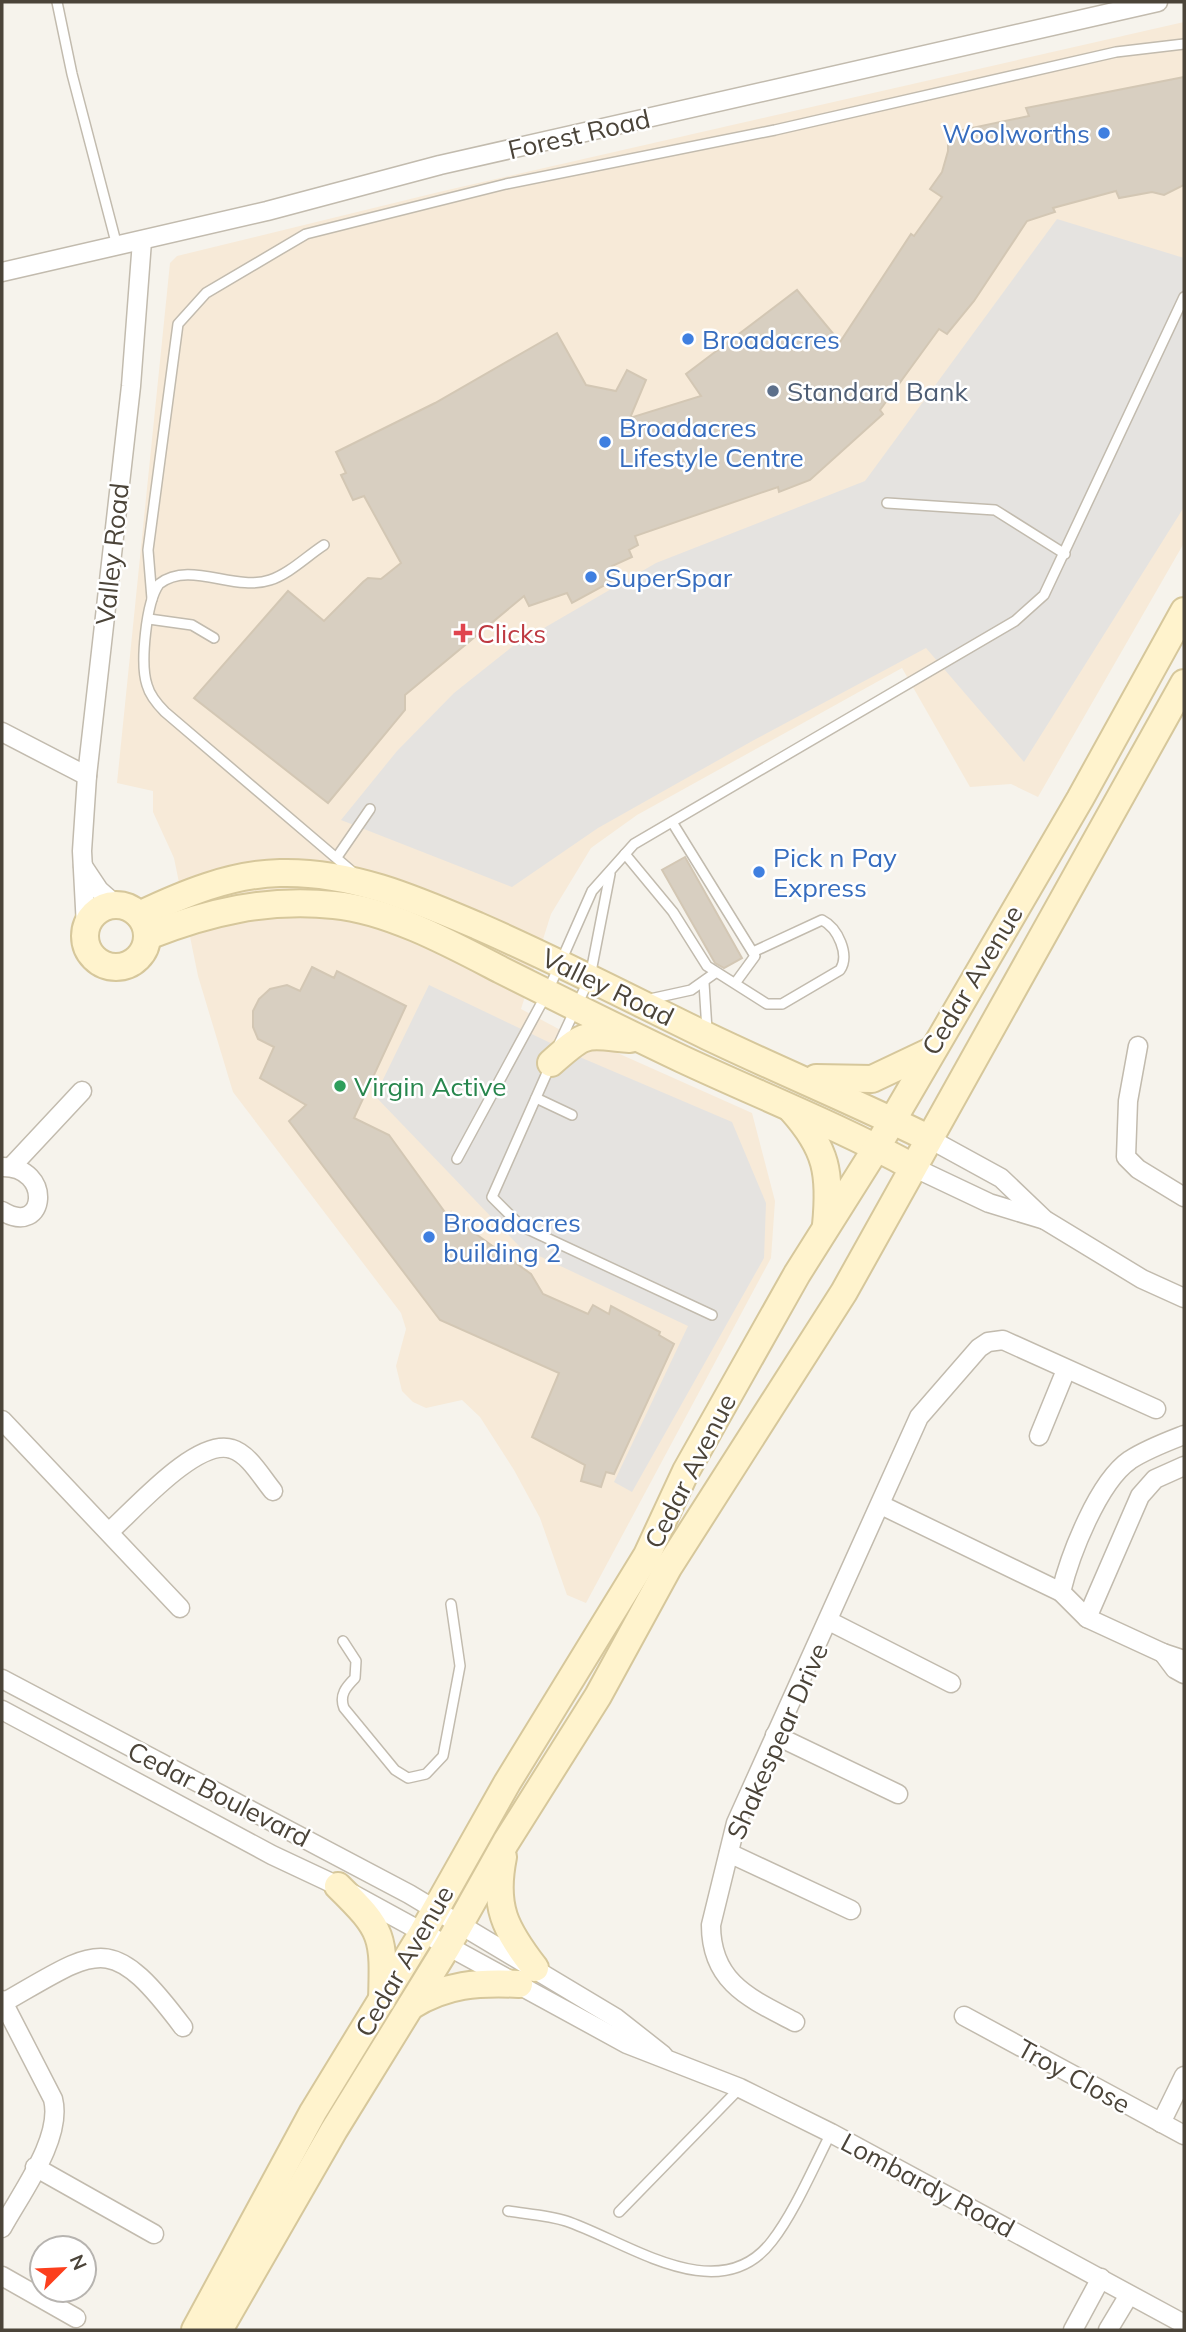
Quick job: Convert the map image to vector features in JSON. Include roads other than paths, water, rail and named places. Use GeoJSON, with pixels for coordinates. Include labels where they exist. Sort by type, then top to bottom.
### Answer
{"type":"FeatureCollection","features":[{"type":"Feature","properties":{"kind":"main road","name":"Cedar Avenue"},"geometry":{"type":"LineString","coordinates":[[195,2330],[313,2112],[382,2002],[507,1783],[647,1555],[686,1471],[797,1274],[877,1147],[929,1052],[1080,799],[1184,611]]}},
{"type":"Feature","properties":{"kind":"main road","name":"Cedar Avenue"},"geometry":{"type":"LineString","coordinates":[[219,2330],[506,1842],[598,1696],[668,1568],[844,1292],[1184,683]]}},
{"type":"Feature","properties":{"kind":"main road","name":"Valley Road"},"geometry":{"type":"LineString","coordinates":[[134,919],[191,892],[255,875],[301,874],[367,884],[427,904],[562,962],[709,1037],[807,1079],[928,1138]]}},
{"type":"Feature","properties":{"kind":"main road"},"geometry":{"type":"LineString","coordinates":[[365,913],[367,884]]}},
{"type":"Feature","properties":{"kind":"main road","name":"Valley Road"},"geometry":{"type":"LineString","coordinates":[[134,919],[185,921],[253,906],[336,905],[365,913],[430,936],[645,1040],[877,1147],[912,1167]]}},
{"type":"Feature","properties":{"kind":"main road"},"geometry":{"type":"LineString","coordinates":[[96,911],[134,919],[140,957],[130,965],[108,967],[93,957],[87,948],[86,927],[96,911]]}},
{"type":"Feature","properties":{"kind":"main road"},"geometry":{"type":"LineString","coordinates":[[551,1063],[576,1041],[593,1035],[645,1040]]}},
{"type":"Feature","properties":{"kind":"main road"},"geometry":{"type":"LineString","coordinates":[[807,1079],[872,1079],[929,1052]]}},
{"type":"Feature","properties":{"kind":"main road"},"geometry":{"type":"LineString","coordinates":[[785,1103],[813,1135],[827,1167],[829,1195],[826,1230]]}},
{"type":"Feature","properties":{"kind":"main road"},"geometry":{"type":"LineString","coordinates":[[410,2006],[445,1988],[527,1976],[502,1918],[498,1883],[506,1842]]}},
{"type":"Feature","properties":{"kind":"main road"},"geometry":{"type":"LineString","coordinates":[[338,1886],[364,1912],[378,1932],[382,1958],[382,2002]]}},
{"type":"Feature","properties":{"kind":"street","name":"Forest Road"},"geometry":{"type":"LineString","coordinates":[[2,272],[142,241],[440,165],[1158,2]]}},
{"type":"Feature","properties":{"kind":"street","name":"Valley Road"},"geometry":{"type":"LineString","coordinates":[[86,927],[83,866],[87,776],[131,386],[142,241]]}},
{"type":"Feature","properties":{"kind":"street"},"geometry":{"type":"LineString","coordinates":[[2,732],[87,776]]}},
{"type":"Feature","properties":{"kind":"street"},"geometry":{"type":"LineString","coordinates":[[83,866],[99,890],[134,919]]}},
{"type":"Feature","properties":{"kind":"street"},"geometry":{"type":"LineString","coordinates":[[1138,1046],[1128,1101],[1126,1157],[1138,1169],[1184,1197]]}},
{"type":"Feature","properties":{"kind":"street"},"geometry":{"type":"LineString","coordinates":[[2,1211],[10,1216],[24,1217],[35,1210],[39,1201],[35,1184],[6,1167],[82,1091]]}},
{"type":"Feature","properties":{"kind":"street","name":"Valley Road"},"geometry":{"type":"LineString","coordinates":[[928,1138],[1001,1178],[1045,1220],[1142,1279],[1184,1298]]}},
{"type":"Feature","properties":{"kind":"street","name":"Valley Road"},"geometry":{"type":"LineString","coordinates":[[912,1167],[997,1207],[1045,1220]]}},
{"type":"Feature","properties":{"kind":"street","name":"Shakespear Drive"},"geometry":{"type":"LineString","coordinates":[[795,2022],[753,2001],[731,1981],[719,1962],[711,1940],[711,1925],[736,1823],[925,1408],[979,1348],[988,1342],[1003,1339],[1066,1370]]}},
{"type":"Feature","properties":{"kind":"street"},"geometry":{"type":"LineString","coordinates":[[1039,1436],[1066,1370],[1156,1409]]}},
{"type":"Feature","properties":{"kind":"street"},"geometry":{"type":"LineString","coordinates":[[2,1420],[180,1608]]}},
{"type":"Feature","properties":{"kind":"street"},"geometry":{"type":"LineString","coordinates":[[1061,1592],[1066,1573],[1108,1482],[1129,1461],[1181,1436],[1184,1456]]}},
{"type":"Feature","properties":{"kind":"street"},"geometry":{"type":"LineString","coordinates":[[109,1532],[180,1468],[215,1448],[232,1448],[240,1452],[273,1491]]}},
{"type":"Feature","properties":{"kind":"street"},"geometry":{"type":"LineString","coordinates":[[1087,1618],[1140,1496],[1155,1479],[1184,1466]]}},
{"type":"Feature","properties":{"kind":"street"},"geometry":{"type":"LineString","coordinates":[[881,1505],[1061,1592],[1087,1618],[1184,1660]]}},
{"type":"Feature","properties":{"kind":"street"},"geometry":{"type":"LineString","coordinates":[[829,1621],[951,1683]]}},
{"type":"Feature","properties":{"kind":"street"},"geometry":{"type":"LineString","coordinates":[[1163,1653],[1175,1669],[1184,1674]]}},
{"type":"Feature","properties":{"kind":"street","name":"Cedar Boulevard"},"geometry":{"type":"LineString","coordinates":[[2,1679],[429,1921]]}},
{"type":"Feature","properties":{"kind":"street","name":"Cedar Boulevard"},"geometry":{"type":"LineString","coordinates":[[2,1710],[249,1843],[338,1886],[429,1921]]}},
{"type":"Feature","properties":{"kind":"street"},"geometry":{"type":"LineString","coordinates":[[775,1735],[898,1794]]}},
{"type":"Feature","properties":{"kind":"street"},"geometry":{"type":"LineString","coordinates":[[729,1853],[851,1910]]}},
{"type":"Feature","properties":{"kind":"street"},"geometry":{"type":"LineString","coordinates":[[429,1921],[453,1936]]}},
{"type":"Feature","properties":{"kind":"street"},"geometry":{"type":"LineString","coordinates":[[429,1921],[453,1936]]}},
{"type":"Feature","properties":{"kind":"street","name":"Lombardy Road"},"geometry":{"type":"LineString","coordinates":[[453,1936],[527,1976],[616,2018],[665,2057],[740,2088],[831,2133],[1184,2324]]}},
{"type":"Feature","properties":{"kind":"street","name":"Lombardy Road"},"geometry":{"type":"LineString","coordinates":[[453,1936],[527,1976]]}},
{"type":"Feature","properties":{"kind":"street"},"geometry":{"type":"LineString","coordinates":[[2,2228],[52,2135],[55,2109],[3,2001],[73,1964],[102,1957],[124,1963],[138,1973],[183,2027]]}},
{"type":"Feature","properties":{"kind":"street","name":"Troy Close"},"geometry":{"type":"LineString","coordinates":[[964,2016],[1184,2135]]}},
{"type":"Feature","properties":{"kind":"street"},"geometry":{"type":"LineString","coordinates":[[1161,2123],[1184,2076]]}},
{"type":"Feature","properties":{"kind":"street"},"geometry":{"type":"LineString","coordinates":[[35,2167],[154,2234]]}},
{"type":"Feature","properties":{"kind":"street"},"geometry":{"type":"LineString","coordinates":[[2,2276],[76,2318]]}},
{"type":"Feature","properties":{"kind":"street"},"geometry":{"type":"LineString","coordinates":[[1073,2330],[1101,2278]]}},
{"type":"Feature","properties":{"kind":"street"},"geometry":{"type":"LineString","coordinates":[[1108,2330],[1129,2295]]}},
{"type":"Feature","properties":{"kind":"lane"},"geometry":{"type":"LineString","coordinates":[[57,2],[72,74],[117,246]]}},
{"type":"Feature","properties":{"kind":"lane"},"geometry":{"type":"LineString","coordinates":[[367,884],[156,702],[148,689],[144,665],[152,599],[148,550],[178,324],[206,293],[306,234],[506,184],[788,127],[1116,52],[1184,44]]}},
{"type":"Feature","properties":{"kind":"lane"},"geometry":{"type":"LineString","coordinates":[[457,1159],[547,993],[592,891],[611,873],[625,854],[642,839],[1015,621],[1044,595],[1184,297]]}},
{"type":"Feature","properties":{"kind":"lane"},"geometry":{"type":"LineString","coordinates":[[887,503],[995,510],[1065,554]]}},
{"type":"Feature","properties":{"kind":"lane"},"geometry":{"type":"LineString","coordinates":[[152,599],[159,584],[176,575],[249,582],[269,580],[324,545]]}},
{"type":"Feature","properties":{"kind":"lane"},"geometry":{"type":"LineString","coordinates":[[149,619],[192,625],[214,638]]}},
{"type":"Feature","properties":{"kind":"lane"},"geometry":{"type":"LineString","coordinates":[[337,857],[370,809]]}},
{"type":"Feature","properties":{"kind":"lane"},"geometry":{"type":"LineString","coordinates":[[672,822],[755,959],[736,982]]}},
{"type":"Feature","properties":{"kind":"lane"},"geometry":{"type":"LineString","coordinates":[[625,854],[673,912],[707,966],[767,1004],[777,1006],[841,970],[845,963],[845,956],[832,929],[822,920],[752,952]]}},
{"type":"Feature","properties":{"kind":"lane"},"geometry":{"type":"LineString","coordinates":[[611,873],[590,977],[492,1197],[514,1220],[530,1231],[712,1315]]}},
{"type":"Feature","properties":{"kind":"lane"},"geometry":{"type":"LineString","coordinates":[[638,1001],[691,990],[715,973]]}},
{"type":"Feature","properties":{"kind":"lane"},"geometry":{"type":"LineString","coordinates":[[704,983],[703,1004],[709,1037]]}},
{"type":"Feature","properties":{"kind":"lane"},"geometry":{"type":"LineString","coordinates":[[536,1098],[572,1115]]}},
{"type":"Feature","properties":{"kind":"lane"},"geometry":{"type":"LineString","coordinates":[[342,1641],[356,1661],[355,1678],[345,1687],[341,1700],[344,1708],[395,1770],[408,1778],[426,1774],[443,1756],[460,1666],[452,1604]]}},
{"type":"Feature","properties":{"kind":"lane"},"geometry":{"type":"LineString","coordinates":[[619,2212],[740,2088]]}},
{"type":"Feature","properties":{"kind":"lane"},"geometry":{"type":"LineString","coordinates":[[508,2211],[563,2220],[677,2269],[726,2271],[751,2259],[771,2242],[831,2133]]}},
{"type":"Feature","properties":{"kind":"place","name":"Woolworths"},"geometry":{"type":"Point","coordinates":[1104,133]}},
{"type":"Feature","properties":{"kind":"place","name":"Broadacres"},"geometry":{"type":"Point","coordinates":[688,339]}},
{"type":"Feature","properties":{"kind":"place","name":"Standard Bank"},"geometry":{"type":"Point","coordinates":[773,391]}},
{"type":"Feature","properties":{"kind":"place","name":"Broadacres Lifestyle Centre"},"geometry":{"type":"Point","coordinates":[605,442]}},
{"type":"Feature","properties":{"kind":"place","name":"SuperSpar"},"geometry":{"type":"Point","coordinates":[591,577]}},
{"type":"Feature","properties":{"kind":"place","name":"Clicks"},"geometry":{"type":"Point","coordinates":[463,633]}},
{"type":"Feature","properties":{"kind":"place","name":"Pick n Pay Express"},"geometry":{"type":"Point","coordinates":[759,872]}},
{"type":"Feature","properties":{"kind":"place","name":"Virgin Active"},"geometry":{"type":"Point","coordinates":[340,1086]}},
{"type":"Feature","properties":{"kind":"place","name":"Broadacres building 2"},"geometry":{"type":"Point","coordinates":[429,1237]}}]}
